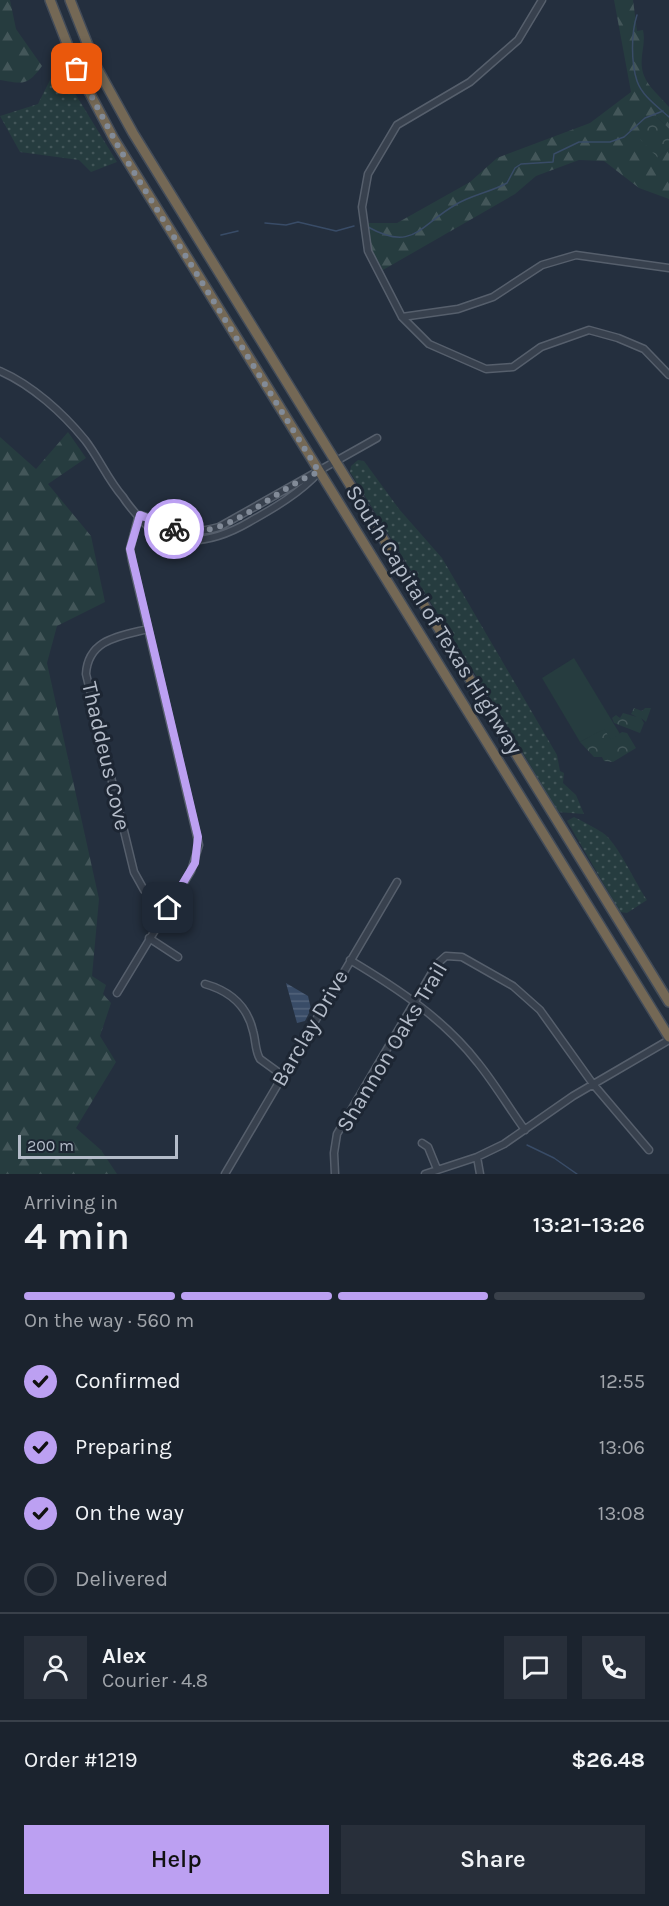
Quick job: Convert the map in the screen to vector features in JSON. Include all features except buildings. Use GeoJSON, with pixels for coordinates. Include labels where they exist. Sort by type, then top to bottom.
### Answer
{"type":"FeatureCollection","features":[{"type":"Feature","properties":{"kind":"highway","name":"South Capital of Texas Highway"},"geometry":{"type":"LineString","coordinates":[[50,0],[69,51],[98,111],[669,1038]]}},
{"type":"Feature","properties":{"kind":"highway","name":"South Capital of Texas Highway"},"geometry":{"type":"LineString","coordinates":[[70,0],[93,59],[120,112],[668,999]]}},
{"type":"Feature","properties":{"kind":"street"},"geometry":{"type":"LineString","coordinates":[[542,0],[524,32],[470,82],[397,125],[368,174],[362,207],[368,250],[402,316],[429,344],[486,369],[513,367],[541,347],[589,330],[618,338],[644,349],[669,375]]}},
{"type":"Feature","properties":{"kind":"street"},"geometry":{"type":"LineString","coordinates":[[402,316],[458,309],[494,297],[542,265],[576,255],[669,268]]}},
{"type":"Feature","properties":{"kind":"street"},"geometry":{"type":"LineString","coordinates":[[0,371],[21,383],[60,413],[85,440],[122,497],[140,515],[148,527],[180,539],[206,540],[222,536],[254,520],[305,487],[319,472],[377,438]]}},
{"type":"Feature","properties":{"kind":"street"},"geometry":{"type":"LineString","coordinates":[[117,993],[191,871],[199,845],[130,549],[140,515]]}},
{"type":"Feature","properties":{"kind":"street","name":"Thaddeus Cove"},"geometry":{"type":"LineString","coordinates":[[148,629],[113,637],[98,645],[89,657],[86,674],[134,872],[144,890],[168,908]]}},
{"type":"Feature","properties":{"kind":"street","name":"Barclay Drive"},"geometry":{"type":"LineString","coordinates":[[225,1174],[397,882]]}},
{"type":"Feature","properties":{"kind":"street"},"geometry":{"type":"LineString","coordinates":[[149,938],[178,957]]}},
{"type":"Feature","properties":{"kind":"street","name":"Shannon Oaks Trail"},"geometry":{"type":"LineString","coordinates":[[335,1174],[334,1153],[337,1134],[437,964],[446,956],[462,957],[513,986],[540,1010],[593,1084],[649,1150]]}},
{"type":"Feature","properties":{"kind":"street"},"geometry":{"type":"LineString","coordinates":[[350,960],[415,1002],[455,1036],[478,1062],[525,1130]]}},
{"type":"Feature","properties":{"kind":"street"},"geometry":{"type":"LineString","coordinates":[[205,984],[227,992],[236,1000],[249,1021],[260,1059],[282,1075]]}},
{"type":"Feature","properties":{"kind":"street"},"geometry":{"type":"LineString","coordinates":[[425,1174],[477,1157],[525,1130],[593,1084],[669,1038]]}},
{"type":"Feature","properties":{"kind":"street"},"geometry":{"type":"LineString","coordinates":[[422,1143],[428,1147],[436,1169]]}},
{"type":"Feature","properties":{"kind":"street"},"geometry":{"type":"LineString","coordinates":[[477,1157],[480,1174]]}},
{"type":"Feature","properties":{"kind":"green space"},"geometry":{"type":"Polygon","coordinates":[[[0,0],[10,0],[16,29],[42,66],[24,82],[0,80],[0,0]]]}},
{"type":"Feature","properties":{"kind":"green space"},"geometry":{"type":"Polygon","coordinates":[[[614,0],[633,0],[637,31],[643,30],[644,35],[643,74],[669,107],[669,129],[657,117],[658,158],[669,148],[669,199],[639,188],[604,161],[579,160],[536,176],[515,194],[383,270],[371,249],[367,223],[397,223],[470,182],[497,158],[590,123],[631,92],[614,0]]]}},
{"type":"Feature","properties":{"kind":"green space"},"geometry":{"type":"Polygon","coordinates":[[[62,72],[117,162],[91,172],[79,160],[20,152],[0,116],[38,104],[51,78],[62,72]]]}},
{"type":"Feature","properties":{"kind":"green space"},"geometry":{"type":"Polygon","coordinates":[[[657,117],[669,129],[669,148],[658,158],[637,136],[657,117]]]}},
{"type":"Feature","properties":{"kind":"green space"},"geometry":{"type":"Polygon","coordinates":[[[68,432],[86,458],[48,484],[91,536],[105,602],[57,626],[47,663],[99,899],[92,976],[106,985],[103,994],[111,1003],[100,1036],[116,1062],[76,1128],[101,1150],[117,1174],[0,1174],[0,437],[36,469],[68,432]]]}},
{"type":"Feature","properties":{"kind":"green space"},"geometry":{"type":"Polygon","coordinates":[[[358,460],[364,461],[399,509],[442,558],[557,755],[560,771],[564,773],[563,783],[576,795],[584,814],[557,812],[511,732],[350,472],[351,466],[358,460]]]}},
{"type":"Feature","properties":{"kind":"green space"},"geometry":{"type":"Polygon","coordinates":[[[574,658],[620,734],[611,740],[604,729],[580,742],[542,678],[574,658]]]}},
{"type":"Feature","properties":{"kind":"green space"},"geometry":{"type":"Polygon","coordinates":[[[634,708],[642,711],[645,708],[651,708],[646,722],[641,718],[644,723],[640,733],[614,723],[612,718],[616,715],[620,718],[623,713],[637,717],[631,714],[634,708]]]}},
{"type":"Feature","properties":{"kind":"green space"},"geometry":{"type":"Polygon","coordinates":[[[604,728],[611,739],[622,732],[627,733],[636,748],[613,762],[604,761],[602,757],[594,757],[580,742],[604,728]]]}},
{"type":"Feature","properties":{"kind":"green space"},"geometry":{"type":"Polygon","coordinates":[[[574,817],[608,838],[647,900],[627,913],[620,912],[567,821],[574,817]]]}},
{"type":"Feature","properties":{"kind":"water"},"geometry":{"type":"Polygon","coordinates":[[[286,983],[308,996],[311,1009],[305,1021],[297,1023],[286,983]]]}},
{"type":"Feature","properties":{"kind":"waterway"},"geometry":{"type":"LineString","coordinates":[[637,15],[632,48],[637,81],[646,96],[669,117]]}},
{"type":"Feature","properties":{"kind":"waterway"},"geometry":{"type":"LineString","coordinates":[[368,227],[383,234],[406,237],[424,228],[461,202],[507,183],[515,168],[521,164],[553,162],[554,154],[579,142],[610,142],[624,137],[645,118],[663,111]]}},
{"type":"Feature","properties":{"kind":"waterway"},"geometry":{"type":"LineString","coordinates":[[265,223],[286,225],[298,222],[336,231],[354,226]]}},
{"type":"Feature","properties":{"kind":"waterway"},"geometry":{"type":"LineString","coordinates":[[221,235],[238,231]]}},
{"type":"Feature","properties":{"kind":"waterway"},"geometry":{"type":"LineString","coordinates":[[527,1145],[554,1158],[577,1174]]}},
{"type":"Feature","properties":{"kind":"way so far"},"geometry":{"type":"LineString","coordinates":[[77,69],[119,148],[319,472],[302,478],[250,511],[219,527],[192,532],[174,529]]}},
{"type":"Feature","properties":{"kind":"route"},"geometry":{"type":"LineString","coordinates":[[168,908],[195,863],[199,845],[130,549],[140,515],[174,529]]}}]}
